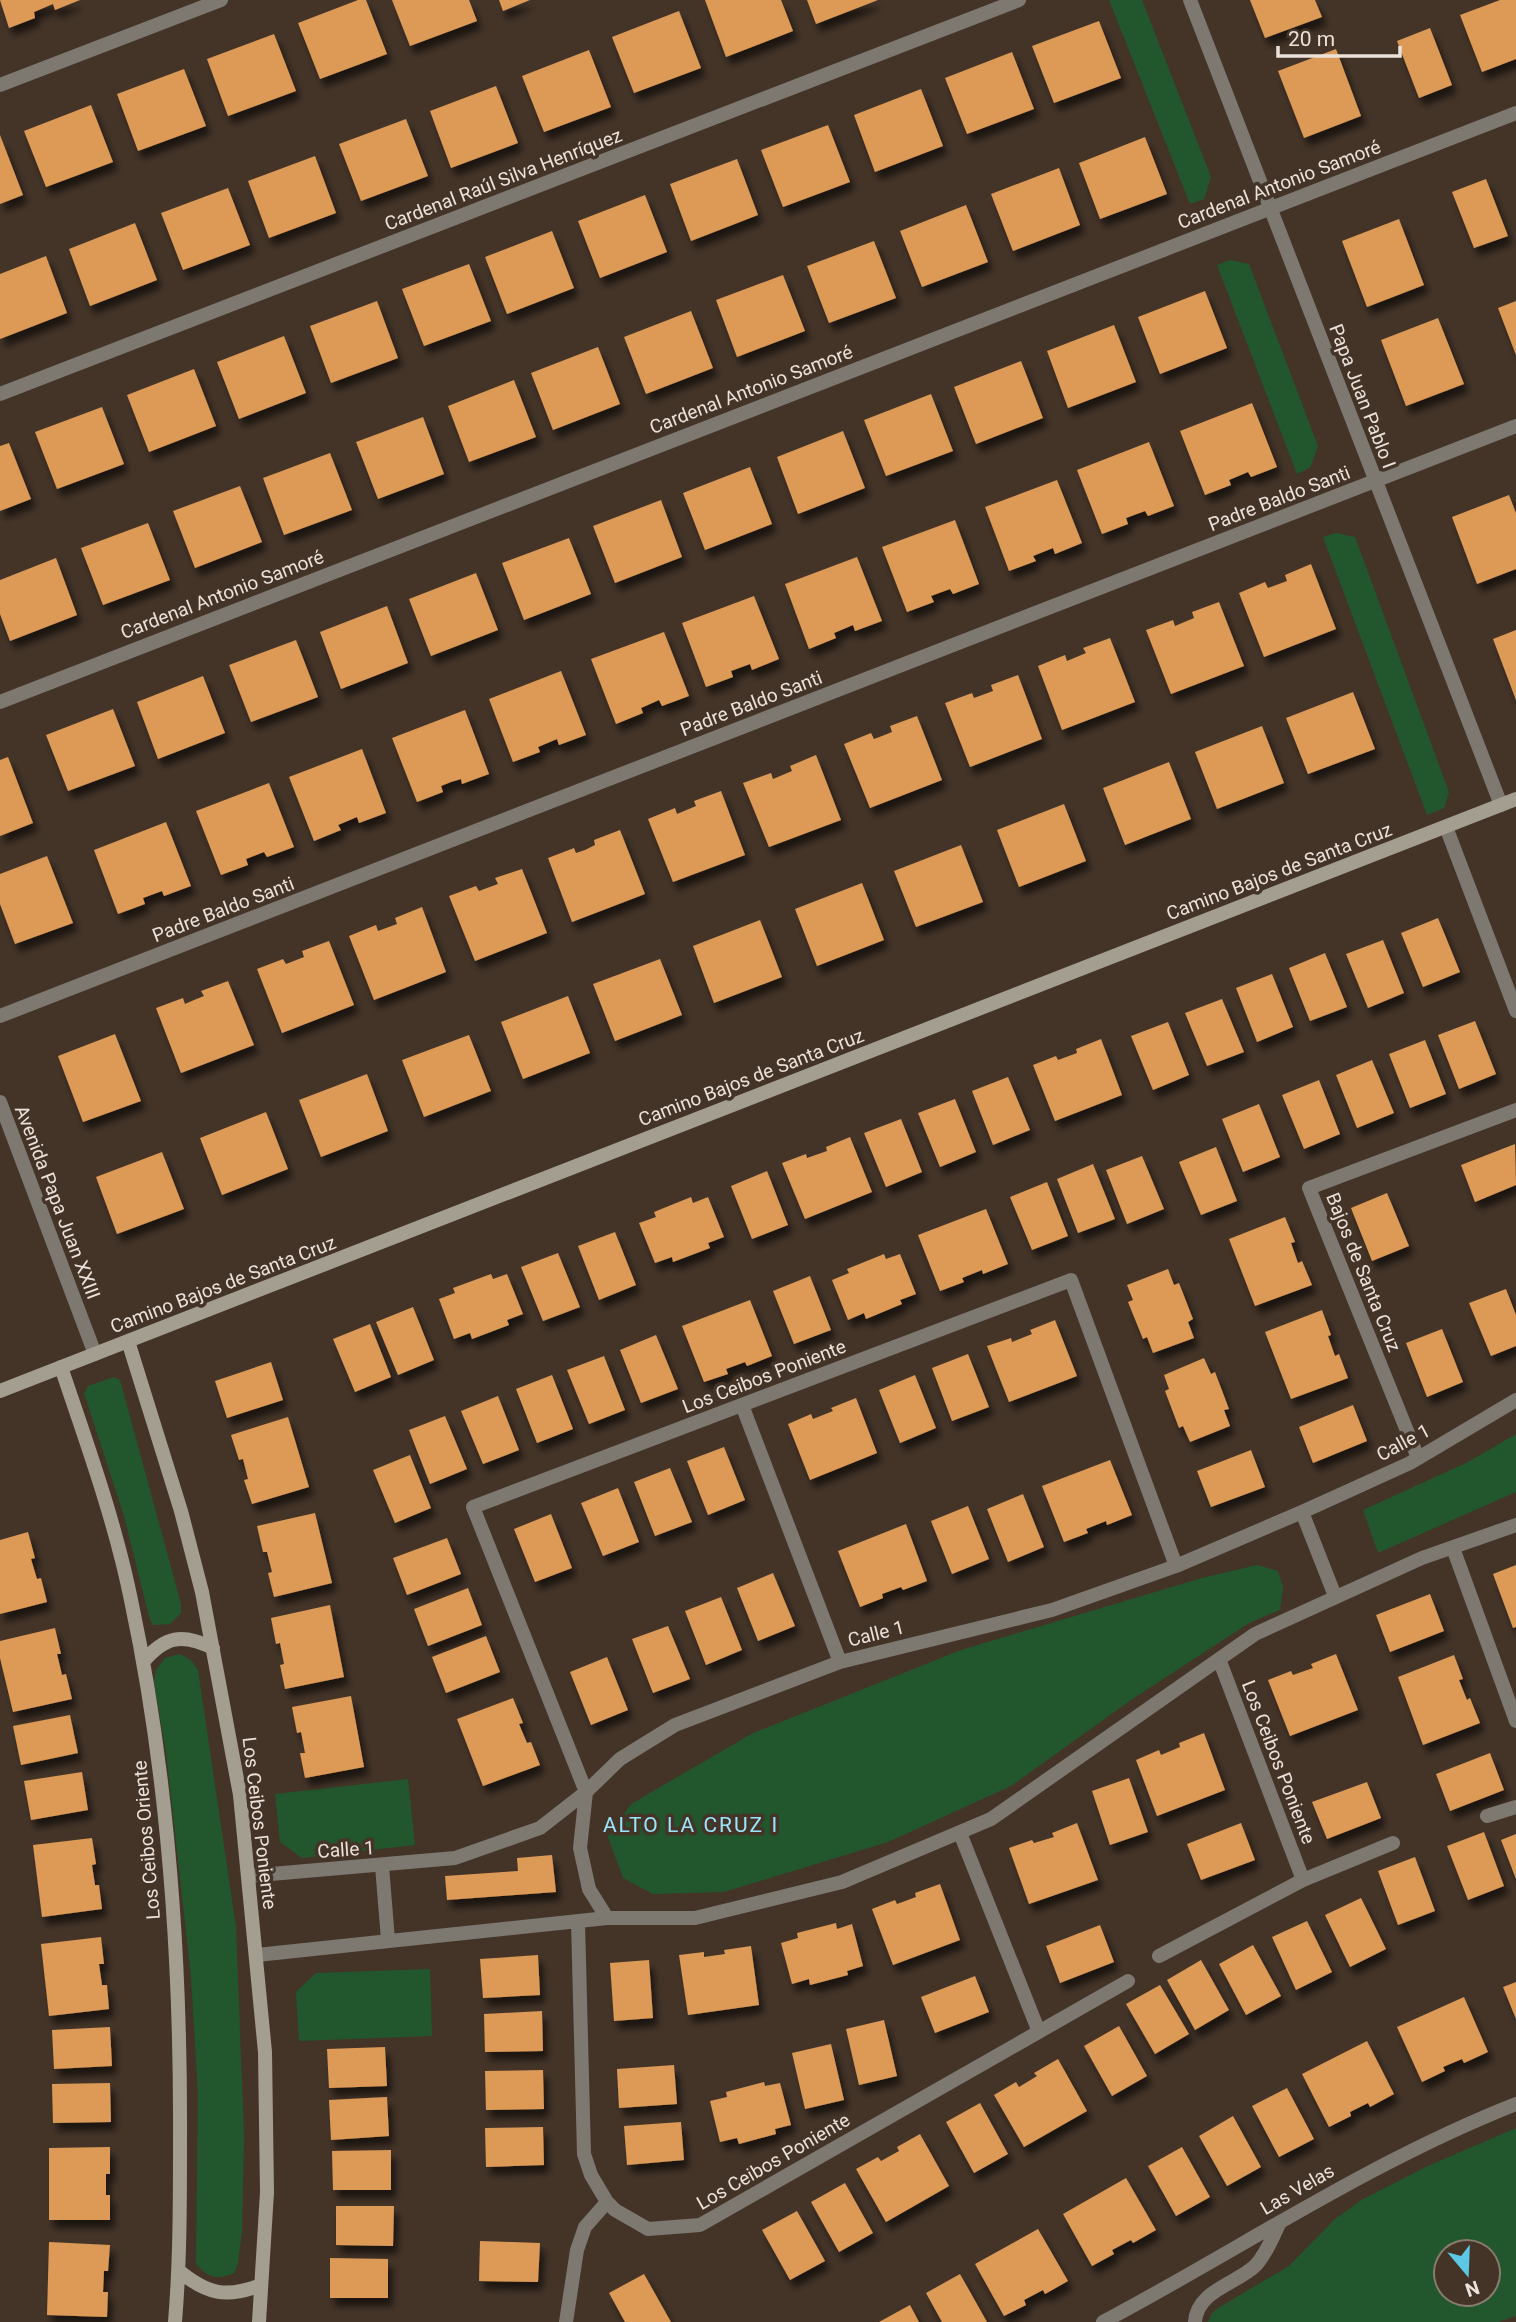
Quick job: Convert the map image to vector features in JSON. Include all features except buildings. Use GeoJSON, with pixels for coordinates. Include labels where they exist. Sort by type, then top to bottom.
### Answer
{"type":"FeatureCollection","features":[{"type":"Feature","properties":{"kind":"street"},"geometry":{"type":"LineString","coordinates":[[0,85],[221,0]]}},
{"type":"Feature","properties":{"kind":"street","name":"Cardenal Raúl Silva Henríquez"},"geometry":{"type":"LineString","coordinates":[[0,394],[1019,0]]}},
{"type":"Feature","properties":{"kind":"street","name":"Papa Juan Pablo I"},"geometry":{"type":"LineString","coordinates":[[1190,0],[1501,805]]}},
{"type":"Feature","properties":{"kind":"street","name":"Cardenal Antonio Samoré"},"geometry":{"type":"LineString","coordinates":[[0,702],[1516,113]]}},
{"type":"Feature","properties":{"kind":"street","name":"Padre Baldo Santi"},"geometry":{"type":"LineString","coordinates":[[0,1016],[1516,426]]}},
{"type":"Feature","properties":{"kind":"street","name":"Camino Bajos de Santa Cruz"},"geometry":{"type":"LineString","coordinates":[[0,1391],[1516,799]]}},
{"type":"Feature","properties":{"kind":"street"},"geometry":{"type":"LineString","coordinates":[[1446,827],[1516,1011]]}},
{"type":"Feature","properties":{"kind":"street","name":"Avenida Papa Juan XXIII"},"geometry":{"type":"LineString","coordinates":[[0,1102],[95,1354]]}},
{"type":"Feature","properties":{"kind":"street","name":"Bajos de Santa Cruz"},"geometry":{"type":"LineString","coordinates":[[1419,1458],[1310,1188],[1516,1110]]}},
{"type":"Feature","properties":{"kind":"street","name":"Los Ceibos Poniente"},"geometry":{"type":"LineString","coordinates":[[586,1792],[473,1507],[1071,1280],[1176,1566]]}},
{"type":"Feature","properties":{"kind":"street","name":"Los Ceibos Poniente"},"geometry":{"type":"LineString","coordinates":[[128,1341],[181,1511],[202,1592],[240,1795],[265,2052],[267,2192],[259,2322]]}},
{"type":"Feature","properties":{"kind":"street","name":"Los Ceibos Oriente"},"geometry":{"type":"LineString","coordinates":[[61,1367],[100,1482],[131,1599],[157,1742],[177,1974],[181,2089],[179,2272],[175,2322]]}},
{"type":"Feature","properties":{"kind":"street","name":"Calle 1"},"geometry":{"type":"LineString","coordinates":[[248,1877],[455,1858],[540,1828],[586,1792],[620,1759],[676,1725],[840,1662],[1052,1610],[1176,1566],[1419,1458],[1516,1399]]}},
{"type":"Feature","properties":{"kind":"street"},"geometry":{"type":"LineString","coordinates":[[742,1405],[840,1662]]}},
{"type":"Feature","properties":{"kind":"street"},"geometry":{"type":"LineString","coordinates":[[1302,1512],[1335,1597]]}},
{"type":"Feature","properties":{"kind":"street"},"geometry":{"type":"LineString","coordinates":[[257,1955],[607,1918],[695,1918],[842,1882],[991,1819],[1255,1634],[1422,1558],[1516,1525]]}},
{"type":"Feature","properties":{"kind":"street"},"geometry":{"type":"LineString","coordinates":[[1453,1548],[1516,1721]]}},
{"type":"Feature","properties":{"kind":"street"},"geometry":{"type":"LineString","coordinates":[[143,1662],[156,1646],[175,1638],[195,1639],[213,1648]]}},
{"type":"Feature","properties":{"kind":"street","name":"Los Ceibos Poniente"},"geometry":{"type":"LineString","coordinates":[[1219,1659],[1303,1880]]}},
{"type":"Feature","properties":{"kind":"street"},"geometry":{"type":"LineString","coordinates":[[586,1792],[580,1848],[589,1889],[607,1918]]}},
{"type":"Feature","properties":{"kind":"street"},"geometry":{"type":"LineString","coordinates":[[1487,1816],[1516,1807]]}},
{"type":"Feature","properties":{"kind":"street"},"geometry":{"type":"LineString","coordinates":[[960,1833],[1038,2032]]}},
{"type":"Feature","properties":{"kind":"street"},"geometry":{"type":"LineString","coordinates":[[1159,1956],[1303,1880],[1393,1843]]}},
{"type":"Feature","properties":{"kind":"street"},"geometry":{"type":"LineString","coordinates":[[382,1866],[388,1940]]}},
{"type":"Feature","properties":{"kind":"street","name":"Los Ceibos Poniente"},"geometry":{"type":"LineString","coordinates":[[578,1922],[584,2154],[591,2175],[607,2202],[615,2210],[648,2229],[700,2225],[1128,1981]]}},
{"type":"Feature","properties":{"kind":"street","name":"Las Velas"},"geometry":{"type":"LineString","coordinates":[[1114,2320],[1280,2221],[1412,2148],[1516,2104]]}},
{"type":"Feature","properties":{"kind":"street"},"geometry":{"type":"LineString","coordinates":[[566,2322],[577,2250],[585,2227],[607,2202]]}},
{"type":"Feature","properties":{"kind":"street"},"geometry":{"type":"LineString","coordinates":[[1195,2322],[1196,2313],[1206,2298],[1247,2273],[1261,2259],[1280,2221]]}},
{"type":"Feature","properties":{"kind":"street"},"geometry":{"type":"LineString","coordinates":[[179,2272],[196,2286],[218,2293],[240,2293],[261,2285]]}},
{"type":"Feature","properties":{"kind":"green space"},"geometry":{"type":"Polygon","coordinates":[[[1109,0],[1142,0],[1211,177],[1204,199],[1190,204],[1109,0]]]}},
{"type":"Feature","properties":{"kind":"green space"},"geometry":{"type":"Polygon","coordinates":[[[1230,260],[1249,264],[1318,446],[1310,468],[1297,474],[1217,265],[1230,260]]]}},
{"type":"Feature","properties":{"kind":"green space"},"geometry":{"type":"Polygon","coordinates":[[[1336,533],[1355,537],[1449,792],[1444,808],[1427,815],[1323,537],[1336,533]]]}},
{"type":"Feature","properties":{"kind":"green space"},"geometry":{"type":"Polygon","coordinates":[[[114,1377],[120,1380],[181,1604],[181,1613],[170,1624],[153,1625],[150,1620],[124,1516],[84,1393],[88,1386],[114,1377]]]}},
{"type":"Feature","properties":{"kind":"green space"},"geometry":{"type":"Polygon","coordinates":[[[1516,1434],[1516,1492],[1378,1553],[1363,1510],[1468,1462],[1516,1434]]]}},
{"type":"Feature","properties":{"kind":"green space"},"geometry":{"type":"Polygon","coordinates":[[[1257,1565],[1278,1571],[1283,1587],[1280,1610],[1249,1623],[1131,1700],[1011,1786],[888,1842],[724,1892],[653,1894],[623,1878],[608,1837],[631,1804],[753,1733],[961,1650],[1202,1578],[1257,1565]]]}},
{"type":"Feature","properties":{"kind":"green space"},"geometry":{"type":"Polygon","coordinates":[[[180,1654],[192,1661],[198,1670],[236,1927],[244,2136],[242,2230],[238,2264],[234,2273],[223,2277],[209,2275],[196,2264],[198,2094],[191,1977],[166,1752],[154,1682],[156,1670],[165,1658],[180,1654]]]}},
{"type":"Feature","properties":{"kind":"green space"},"geometry":{"type":"Polygon","coordinates":[[[408,1779],[415,1845],[302,1858],[280,1842],[275,1794],[408,1779]]]}},
{"type":"Feature","properties":{"kind":"green space"},"geometry":{"type":"Polygon","coordinates":[[[430,1969],[432,2036],[299,2041],[296,1992],[316,1973],[430,1969]]]}},
{"type":"Feature","properties":{"kind":"green space"},"geometry":{"type":"Polygon","coordinates":[[[1516,2128],[1516,2316],[1498,2322],[1208,2322],[1218,2308],[1289,2266],[1335,2219],[1363,2199],[1428,2166],[1516,2128]]]}},
{"type":"Feature","properties":{"kind":"district","name":"ALTO LA CRUZ I"},"geometry":{"type":"Point","coordinates":[691,1825]}}]}
